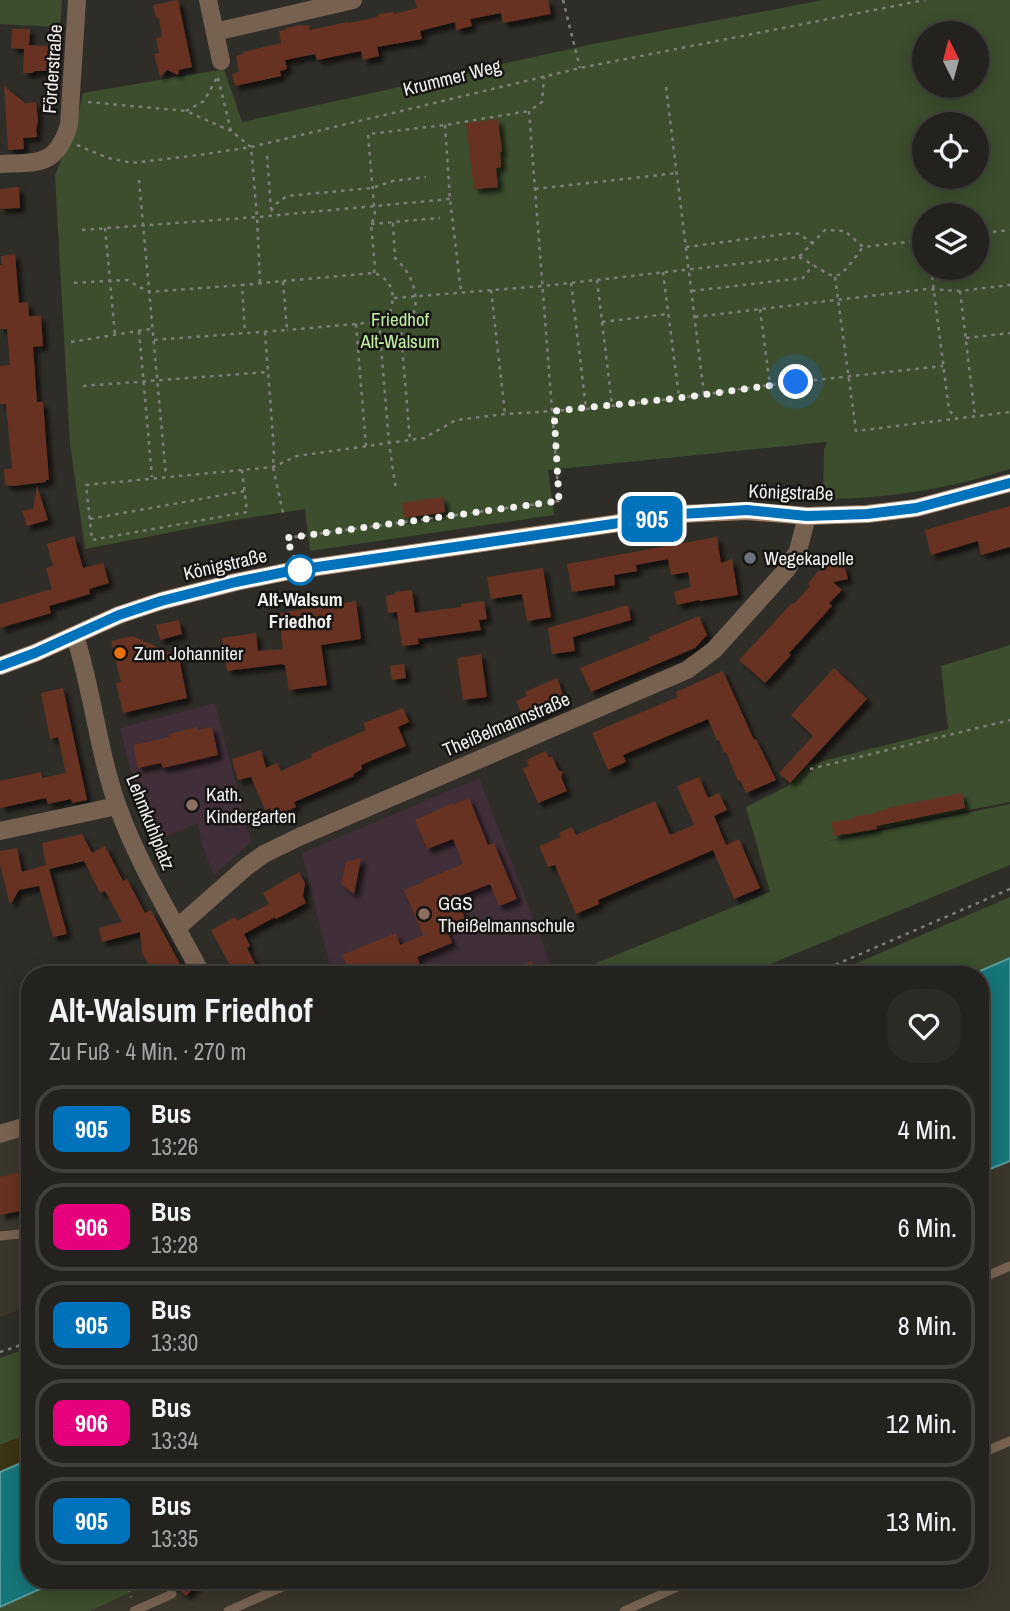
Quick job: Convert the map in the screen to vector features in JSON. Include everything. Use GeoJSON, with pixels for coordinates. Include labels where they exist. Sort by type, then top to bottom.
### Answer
{"type":"FeatureCollection","features":[{"type":"Feature","properties":{"kind":"street","name":"Förderstraße"},"geometry":{"type":"LineString","coordinates":[[65,140],[69,125],[77,0]]}},
{"type":"Feature","properties":{"kind":"street"},"geometry":{"type":"LineString","coordinates":[[208,0],[220,68]]}},
{"type":"Feature","properties":{"kind":"street"},"geometry":{"type":"LineString","coordinates":[[215,32],[353,0]]}},
{"type":"Feature","properties":{"kind":"street"},"geometry":{"type":"LineString","coordinates":[[0,164],[34,163],[45,159],[57,152],[65,140]]}},
{"type":"Feature","properties":{"kind":"street","name":"Königstraße"},"geometry":{"type":"LineString","coordinates":[[0,666],[119,615],[161,601],[290,571],[681,514],[747,510],[807,516],[867,514],[916,508],[1010,483]]}},
{"type":"Feature","properties":{"kind":"street","name":"Theißelmannstraße"},"geometry":{"type":"LineString","coordinates":[[177,928],[264,854],[687,670],[714,650],[787,569],[798,551],[807,516]]}},
{"type":"Feature","properties":{"kind":"street","name":"Lehmkuhlplatz"},"geometry":{"type":"LineString","coordinates":[[75,636],[117,806],[132,841],[197,966]]}},
{"type":"Feature","properties":{"kind":"street"},"geometry":{"type":"LineString","coordinates":[[0,831],[117,806]]}},
{"type":"Feature","properties":{"kind":"street"},"geometry":{"type":"LineString","coordinates":[[0,1134],[21,1128]]}},
{"type":"Feature","properties":{"kind":"lane"},"geometry":{"type":"LineString","coordinates":[[0,1236],[21,1234]]}},
{"type":"Feature","properties":{"kind":"lane"},"geometry":{"type":"LineString","coordinates":[[989,1275],[1010,1266]]}},
{"type":"Feature","properties":{"kind":"lane"},"geometry":{"type":"LineString","coordinates":[[989,1450],[1010,1441]]}},
{"type":"Feature","properties":{"kind":"lane"},"geometry":{"type":"LineString","coordinates":[[228,1611],[278,1589]]}},
{"type":"Feature","properties":{"kind":"lane"},"geometry":{"type":"LineString","coordinates":[[624,1611],[674,1589]]}},
{"type":"Feature","properties":{"kind":"lane"},"geometry":{"type":"LineString","coordinates":[[134,1611],[172,1594]]}},
{"type":"Feature","properties":{"kind":"path"},"geometry":{"type":"LineString","coordinates":[[563,0],[580,68]]}},
{"type":"Feature","properties":{"kind":"path","name":"Krummer Weg"},"geometry":{"type":"LineString","coordinates":[[65,140],[108,158],[132,163],[251,147],[580,68],[925,0]]}},
{"type":"Feature","properties":{"kind":"path"},"geometry":{"type":"LineString","coordinates":[[186,111],[204,101],[220,68]]}},
{"type":"Feature","properties":{"kind":"path"},"geometry":{"type":"LineString","coordinates":[[220,68],[231,131]]}},
{"type":"Feature","properties":{"kind":"path"},"geometry":{"type":"LineString","coordinates":[[374,273],[371,224],[375,216],[368,134],[529,111],[542,102],[544,77]]}},
{"type":"Feature","properties":{"kind":"path"},"geometry":{"type":"LineString","coordinates":[[666,88],[704,394]]}},
{"type":"Feature","properties":{"kind":"path"},"geometry":{"type":"LineString","coordinates":[[71,101],[186,111],[231,131],[251,147],[260,283]]}},
{"type":"Feature","properties":{"kind":"path"},"geometry":{"type":"LineString","coordinates":[[286,538],[559,501],[529,111]]}},
{"type":"Feature","properties":{"kind":"path"},"geometry":{"type":"LineString","coordinates":[[445,125],[461,292]]}},
{"type":"Feature","properties":{"kind":"path"},"geometry":{"type":"LineString","coordinates":[[267,156],[271,213]]}},
{"type":"Feature","properties":{"kind":"path"},"geometry":{"type":"LineString","coordinates":[[535,189],[677,173]]}},
{"type":"Feature","properties":{"kind":"path"},"geometry":{"type":"LineString","coordinates":[[271,213],[276,204],[287,196],[372,188],[393,181],[426,177]]}},
{"type":"Feature","properties":{"kind":"path"},"geometry":{"type":"LineString","coordinates":[[139,180],[166,476]]}},
{"type":"Feature","properties":{"kind":"path"},"geometry":{"type":"LineString","coordinates":[[82,230],[450,199]]}},
{"type":"Feature","properties":{"kind":"path"},"geometry":{"type":"LineString","coordinates":[[371,224],[440,218]]}},
{"type":"Feature","properties":{"kind":"path"},"geometry":{"type":"LineString","coordinates":[[393,223],[395,258],[405,267],[411,278],[415,296],[414,314],[409,326],[401,334],[410,440]]}},
{"type":"Feature","properties":{"kind":"path"},"geometry":{"type":"LineString","coordinates":[[105,228],[115,335]]}},
{"type":"Feature","properties":{"kind":"path"},"geometry":{"type":"LineString","coordinates":[[799,257],[825,230],[845,231],[863,247]]}},
{"type":"Feature","properties":{"kind":"path"},"geometry":{"type":"LineString","coordinates":[[989,232],[1010,230]]}},
{"type":"Feature","properties":{"kind":"path"},"geometry":{"type":"LineString","coordinates":[[686,247],[792,233],[799,234],[813,244]]}},
{"type":"Feature","properties":{"kind":"path"},"geometry":{"type":"LineString","coordinates":[[394,298],[544,286],[799,257],[835,277],[844,272],[863,247],[912,241]]}},
{"type":"Feature","properties":{"kind":"path"},"geometry":{"type":"LineString","coordinates":[[692,291],[803,278],[813,265]]}},
{"type":"Feature","properties":{"kind":"path"},"geometry":{"type":"LineString","coordinates":[[663,272],[679,398]]}},
{"type":"Feature","properties":{"kind":"path"},"geometry":{"type":"LineString","coordinates":[[74,284],[127,280],[149,292],[374,273],[383,276],[389,283],[394,298],[388,317],[379,322],[153,341]]}},
{"type":"Feature","properties":{"kind":"path"},"geometry":{"type":"LineString","coordinates":[[835,277],[856,431],[1010,412]]}},
{"type":"Feature","properties":{"kind":"path"},"geometry":{"type":"LineString","coordinates":[[597,280],[612,405]]}},
{"type":"Feature","properties":{"kind":"path"},"geometry":{"type":"LineString","coordinates":[[932,280],[949,410],[956,418]]}},
{"type":"Feature","properties":{"kind":"path"},"geometry":{"type":"LineString","coordinates":[[284,281],[287,330]]}},
{"type":"Feature","properties":{"kind":"path"},"geometry":{"type":"LineString","coordinates":[[571,283],[586,409]]}},
{"type":"Feature","properties":{"kind":"path"},"geometry":{"type":"LineString","coordinates":[[242,285],[245,333]]}},
{"type":"Feature","properties":{"kind":"path"},"geometry":{"type":"LineString","coordinates":[[695,317],[927,289],[960,291],[1010,285]]}},
{"type":"Feature","properties":{"kind":"path"},"geometry":{"type":"LineString","coordinates":[[491,290],[505,414]]}},
{"type":"Feature","properties":{"kind":"path"},"geometry":{"type":"LineString","coordinates":[[960,291],[975,416]]}},
{"type":"Feature","properties":{"kind":"path"},"geometry":{"type":"LineString","coordinates":[[760,309],[770,385]]}},
{"type":"Feature","properties":{"kind":"path"},"geometry":{"type":"LineString","coordinates":[[602,322],[668,314]]}},
{"type":"Feature","properties":{"kind":"path"},"geometry":{"type":"LineString","coordinates":[[379,322],[389,443],[396,490]]}},
{"type":"Feature","properties":{"kind":"path"},"geometry":{"type":"LineString","coordinates":[[356,324],[366,446]]}},
{"type":"Feature","properties":{"kind":"path"},"geometry":{"type":"LineString","coordinates":[[71,342],[152,329]]}},
{"type":"Feature","properties":{"kind":"path"},"geometry":{"type":"LineString","coordinates":[[139,331],[152,479]]}},
{"type":"Feature","properties":{"kind":"path"},"geometry":{"type":"LineString","coordinates":[[264,332],[274,450],[273,467],[283,513]]}},
{"type":"Feature","properties":{"kind":"path"},"geometry":{"type":"LineString","coordinates":[[966,338],[1010,332]]}},
{"type":"Feature","properties":{"kind":"path"},"geometry":{"type":"LineString","coordinates":[[242,470],[247,512],[92,540],[86,485],[273,467],[298,456],[424,438],[456,420],[586,409],[943,366]]}},
{"type":"Feature","properties":{"kind":"path"},"geometry":{"type":"LineString","coordinates":[[83,386],[268,372]]}},
{"type":"Feature","properties":{"kind":"path"},"geometry":{"type":"LineString","coordinates":[[90,519],[245,491]]}},
{"type":"Feature","properties":{"kind":"path"},"geometry":{"type":"LineString","coordinates":[[810,769],[1010,720]]}},
{"type":"Feature","properties":{"kind":"path"},"geometry":{"type":"LineString","coordinates":[[833,966],[1010,889]]}},
{"type":"Feature","properties":{"kind":"path"},"geometry":{"type":"LineString","coordinates":[[0,1352],[21,1345]]}},
{"type":"Feature","properties":{"kind":"shaded area","name":"Kath. Kindergarten"},"geometry":{"type":"Polygon","coordinates":[[[215,703],[251,842],[214,875],[203,848],[198,823],[155,841],[135,788],[120,728],[215,703]]]}},
{"type":"Feature","properties":{"kind":"shaded area","name":"GGS Theißelmannschule"},"geometry":{"type":"Polygon","coordinates":[[[479,778],[552,966],[330,966],[302,853],[479,778]]]}},
{"type":"Feature","properties":{"kind":"shaded area"},"geometry":{"type":"Polygon","coordinates":[[[21,1130],[21,1309],[0,1317],[0,1136],[21,1130]]]}},
{"type":"Feature","properties":{"kind":"shaded area"},"geometry":{"type":"Polygon","coordinates":[[[1010,1161],[1010,1611],[0,1611],[0,1607],[40,1589],[989,1589],[989,1169],[1010,1161]]]}},
{"type":"Feature","properties":{"kind":"green space"},"geometry":{"type":"Polygon","coordinates":[[[0,0],[62,0],[60,27],[0,24],[0,0]]]}},
{"type":"Feature","properties":{"kind":"green space","name":"Friedhof Alt-Walsum"},"geometry":{"type":"Polygon","coordinates":[[[823,0],[1010,0],[1010,469],[917,492],[823,499],[824,449],[827,442],[548,470],[554,515],[310,551],[305,509],[85,549],[70,444],[55,176],[77,120],[83,93],[224,69],[242,122],[588,45],[823,0]]]}},
{"type":"Feature","properties":{"kind":"green space"},"geometry":{"type":"Polygon","coordinates":[[[1010,645],[1010,802],[821,843],[1010,804],[1010,865],[766,966],[589,966],[770,892],[746,807],[788,786],[808,765],[948,729],[941,666],[1010,645]]]}},
{"type":"Feature","properties":{"kind":"green space"},"geometry":{"type":"Polygon","coordinates":[[[1010,897],[1010,958],[989,967],[850,966],[1010,897]]]}},
{"type":"Feature","properties":{"kind":"green space"},"geometry":{"type":"Polygon","coordinates":[[[21,1350],[21,1437],[0,1445],[0,1358],[21,1350]]]}},
{"type":"Feature","properties":{"kind":"green space"},"geometry":{"type":"Polygon","coordinates":[[[40,1589],[138,1589],[90,1611],[0,1611],[0,1607],[40,1589]]]}},
{"type":"Feature","properties":{"kind":"sand"},"geometry":{"type":"Polygon","coordinates":[[[21,1437],[21,1463],[0,1472],[0,1445],[21,1437]]]}},
{"type":"Feature","properties":{"kind":"water"},"geometry":{"type":"Polygon","coordinates":[[[1010,958],[1010,1161],[989,1169],[989,967],[1010,958]]]}},
{"type":"Feature","properties":{"kind":"water"},"geometry":{"type":"Polygon","coordinates":[[[21,1463],[21,1589],[40,1589],[0,1607],[0,1472],[21,1463]]]}},
{"type":"Feature","properties":{"kind":"building"},"geometry":{"type":"Polygon","coordinates":[[[178,0],[192,67],[179,70],[178,75],[167,70],[160,77],[154,54],[159,53],[156,38],[162,37],[153,5],[178,0]]]}},
{"type":"Feature","properties":{"kind":"building"},"geometry":{"type":"Polygon","coordinates":[[[415,0],[548,0],[551,14],[503,23],[501,13],[470,19],[472,26],[456,30],[455,22],[420,31],[422,39],[377,47],[379,56],[363,60],[361,51],[317,60],[315,54],[285,60],[287,69],[280,71],[281,76],[235,86],[232,74],[239,72],[236,56],[281,43],[279,31],[286,30],[285,28],[309,25],[310,30],[377,17],[385,13],[394,14],[417,8],[415,0]]]}},
{"type":"Feature","properties":{"kind":"building"},"geometry":{"type":"Polygon","coordinates":[[[12,29],[30,29],[29,45],[48,46],[46,71],[23,73],[24,49],[11,48],[12,29]]]}},
{"type":"Feature","properties":{"kind":"building"},"geometry":{"type":"Polygon","coordinates":[[[4,86],[25,103],[36,102],[37,137],[23,138],[24,149],[8,150],[4,86]]]}},
{"type":"Feature","properties":{"kind":"building"},"geometry":{"type":"Polygon","coordinates":[[[498,119],[502,152],[501,167],[496,168],[498,187],[474,189],[466,123],[498,119]]]}},
{"type":"Feature","properties":{"kind":"building"},"geometry":{"type":"Polygon","coordinates":[[[19,187],[20,208],[0,209],[0,189],[19,187]]]}},
{"type":"Feature","properties":{"kind":"building"},"geometry":{"type":"Polygon","coordinates":[[[15,254],[19,303],[28,302],[29,316],[41,316],[43,346],[33,348],[37,402],[43,402],[49,480],[13,486],[5,485],[4,469],[12,469],[6,404],[0,404],[0,366],[10,365],[7,329],[0,329],[0,265],[1,256],[15,254]]]}},
{"type":"Feature","properties":{"kind":"building"},"geometry":{"type":"Polygon","coordinates":[[[37,486],[48,520],[27,526],[22,511],[33,509],[37,486]]]}},
{"type":"Feature","properties":{"kind":"building"},"geometry":{"type":"Polygon","coordinates":[[[443,497],[445,512],[404,518],[402,503],[443,497]]]}},
{"type":"Feature","properties":{"kind":"building"},"geometry":{"type":"Polygon","coordinates":[[[1010,506],[1010,547],[981,555],[978,541],[931,555],[925,530],[1010,506]]]}},
{"type":"Feature","properties":{"kind":"building"},"geometry":{"type":"Polygon","coordinates":[[[74,536],[83,568],[103,563],[109,583],[89,589],[90,594],[49,606],[51,613],[0,628],[0,604],[52,589],[46,568],[53,566],[47,544],[74,536]]]}},
{"type":"Feature","properties":{"kind":"building"},"geometry":{"type":"Polygon","coordinates":[[[717,537],[721,563],[732,559],[738,595],[677,605],[674,592],[691,587],[688,572],[671,575],[668,559],[636,565],[637,571],[614,575],[615,585],[572,592],[567,564],[717,537]]]}},
{"type":"Feature","properties":{"kind":"building"},"geometry":{"type":"Polygon","coordinates":[[[836,562],[837,566],[844,564],[848,579],[833,582],[842,590],[829,603],[832,606],[765,683],[739,660],[810,586],[808,584],[818,571],[827,564],[836,562]]]}},
{"type":"Feature","properties":{"kind":"building"},"geometry":{"type":"Polygon","coordinates":[[[543,568],[551,617],[527,621],[522,594],[491,599],[487,577],[543,568]]]}},
{"type":"Feature","properties":{"kind":"building"},"geometry":{"type":"Polygon","coordinates":[[[412,590],[415,613],[484,601],[487,619],[479,620],[481,630],[418,639],[419,644],[402,646],[397,612],[388,613],[386,596],[412,590]]]}},
{"type":"Feature","properties":{"kind":"building"},"geometry":{"type":"Polygon","coordinates":[[[330,601],[330,605],[356,601],[361,639],[321,645],[327,685],[289,690],[285,665],[282,664],[227,671],[222,638],[256,633],[258,651],[283,649],[279,613],[314,607],[314,603],[330,601]]]}},
{"type":"Feature","properties":{"kind":"building"},"geometry":{"type":"Polygon","coordinates":[[[628,605],[631,620],[573,637],[575,651],[552,654],[548,628],[628,605]]]}},
{"type":"Feature","properties":{"kind":"building"},"geometry":{"type":"Polygon","coordinates":[[[699,616],[707,635],[695,648],[591,692],[580,668],[650,640],[649,637],[699,616]]]}},
{"type":"Feature","properties":{"kind":"building"},"geometry":{"type":"Polygon","coordinates":[[[179,620],[182,634],[160,640],[156,625],[179,620]]]}},
{"type":"Feature","properties":{"kind":"building"},"geometry":{"type":"Polygon","coordinates":[[[133,636],[179,657],[187,698],[123,713],[116,683],[121,682],[111,641],[133,636]]]}},
{"type":"Feature","properties":{"kind":"building"},"geometry":{"type":"Polygon","coordinates":[[[481,654],[487,697],[463,700],[457,658],[481,654]]]}},
{"type":"Feature","properties":{"kind":"building"},"geometry":{"type":"Polygon","coordinates":[[[404,664],[406,678],[392,680],[390,666],[404,664]]]}},
{"type":"Feature","properties":{"kind":"building"},"geometry":{"type":"Polygon","coordinates":[[[834,668],[867,699],[790,783],[779,773],[813,736],[791,715],[834,668]]]}},
{"type":"Feature","properties":{"kind":"building"},"geometry":{"type":"Polygon","coordinates":[[[723,671],[754,740],[756,739],[776,780],[746,793],[708,719],[623,755],[626,762],[608,770],[592,733],[678,697],[676,692],[723,671]]]}},
{"type":"Feature","properties":{"kind":"building"},"geometry":{"type":"Polygon","coordinates":[[[557,678],[566,703],[525,721],[516,701],[527,696],[525,692],[557,678]]]}},
{"type":"Feature","properties":{"kind":"building"},"geometry":{"type":"Polygon","coordinates":[[[63,688],[87,800],[72,803],[71,799],[48,804],[46,798],[0,808],[0,781],[41,772],[42,778],[66,773],[58,737],[50,739],[41,693],[63,688]]]}},
{"type":"Feature","properties":{"kind":"building"},"geometry":{"type":"Polygon","coordinates":[[[403,708],[409,722],[398,727],[406,746],[361,765],[362,769],[353,774],[354,776],[294,802],[296,807],[274,816],[270,808],[265,810],[251,777],[238,780],[232,759],[261,750],[266,768],[277,763],[281,771],[312,757],[311,754],[366,730],[363,723],[403,708]]]}},
{"type":"Feature","properties":{"kind":"building"},"geometry":{"type":"Polygon","coordinates":[[[197,727],[198,730],[212,727],[218,755],[163,768],[161,763],[138,768],[133,745],[170,737],[169,734],[197,727]]]}},
{"type":"Feature","properties":{"kind":"building"},"geometry":{"type":"Polygon","coordinates":[[[546,751],[549,758],[552,756],[558,770],[563,772],[561,777],[567,791],[538,803],[523,769],[529,766],[526,760],[546,751]]]}},
{"type":"Feature","properties":{"kind":"building"},"geometry":{"type":"Polygon","coordinates":[[[699,777],[708,798],[719,793],[727,810],[714,816],[726,845],[739,839],[760,888],[734,899],[713,850],[598,900],[599,904],[576,914],[555,865],[548,867],[539,846],[561,837],[559,833],[572,827],[576,835],[655,801],[670,835],[694,825],[677,786],[699,777]]]}},
{"type":"Feature","properties":{"kind":"building"},"geometry":{"type":"Polygon","coordinates":[[[962,793],[965,808],[876,826],[877,829],[834,836],[831,822],[962,793]]]}},
{"type":"Feature","properties":{"kind":"building"},"geometry":{"type":"Polygon","coordinates":[[[469,798],[488,845],[494,843],[517,899],[499,906],[490,884],[459,896],[465,918],[445,926],[452,943],[417,957],[420,966],[347,966],[342,955],[396,933],[400,945],[423,935],[404,890],[463,864],[453,839],[427,849],[415,820],[469,798]]]}},
{"type":"Feature","properties":{"kind":"building"},"geometry":{"type":"Polygon","coordinates":[[[82,834],[92,853],[105,846],[123,881],[127,879],[145,913],[151,910],[181,966],[149,966],[142,953],[140,932],[102,942],[99,928],[122,922],[105,891],[100,893],[84,861],[49,869],[67,934],[53,937],[39,886],[19,890],[10,905],[0,864],[0,851],[17,848],[22,872],[46,865],[42,843],[82,834]]]}},
{"type":"Feature","properties":{"kind":"building"},"geometry":{"type":"Polygon","coordinates":[[[361,858],[354,894],[341,884],[346,862],[361,858]]]}},
{"type":"Feature","properties":{"kind":"building"},"geometry":{"type":"Polygon","coordinates":[[[299,872],[305,883],[303,896],[306,903],[244,934],[250,946],[247,948],[256,966],[230,966],[211,930],[235,917],[237,921],[269,904],[263,893],[299,872]]]}},
{"type":"Feature","properties":{"kind":"building"},"geometry":{"type":"Polygon","coordinates":[[[532,961],[534,966],[519,966],[532,961]]]}},
{"type":"Feature","properties":{"kind":"building"},"geometry":{"type":"Polygon","coordinates":[[[21,1172],[21,1211],[0,1215],[0,1177],[21,1172]]]}},
{"type":"Feature","properties":{"kind":"building"},"geometry":{"type":"Polygon","coordinates":[[[178,1589],[193,1589],[186,1596],[178,1589]]]}},
{"type":"Feature","properties":{"kind":"bus line","name":"905"},"geometry":{"type":"LineString","coordinates":[[0,666],[119,615],[161,601],[290,571],[681,514],[747,510],[807,516],[867,514],[916,508],[1010,483]]}},
{"type":"Feature","properties":{"kind":"place","name":"Wegekapelle"},"geometry":{"type":"Point","coordinates":[750,558]}},
{"type":"Feature","properties":{"kind":"place","name":"Alt-Walsum Friedhof"},"geometry":{"type":"Point","coordinates":[300,570]}},
{"type":"Feature","properties":{"kind":"place","name":"Zum Johanniter"},"geometry":{"type":"Point","coordinates":[120,653]}},
{"type":"Feature","properties":{"kind":"place","name":"Kath. Kindergarten"},"geometry":{"type":"Point","coordinates":[192,805]}},
{"type":"Feature","properties":{"kind":"place","name":"GGS Theißelmannschule"},"geometry":{"type":"Point","coordinates":[424,914]}},
{"type":"Feature","properties":{"kind":"route"},"geometry":{"type":"LineString","coordinates":[[300,570],[286,538],[559,501],[554,411],[796,382]]}}]}
